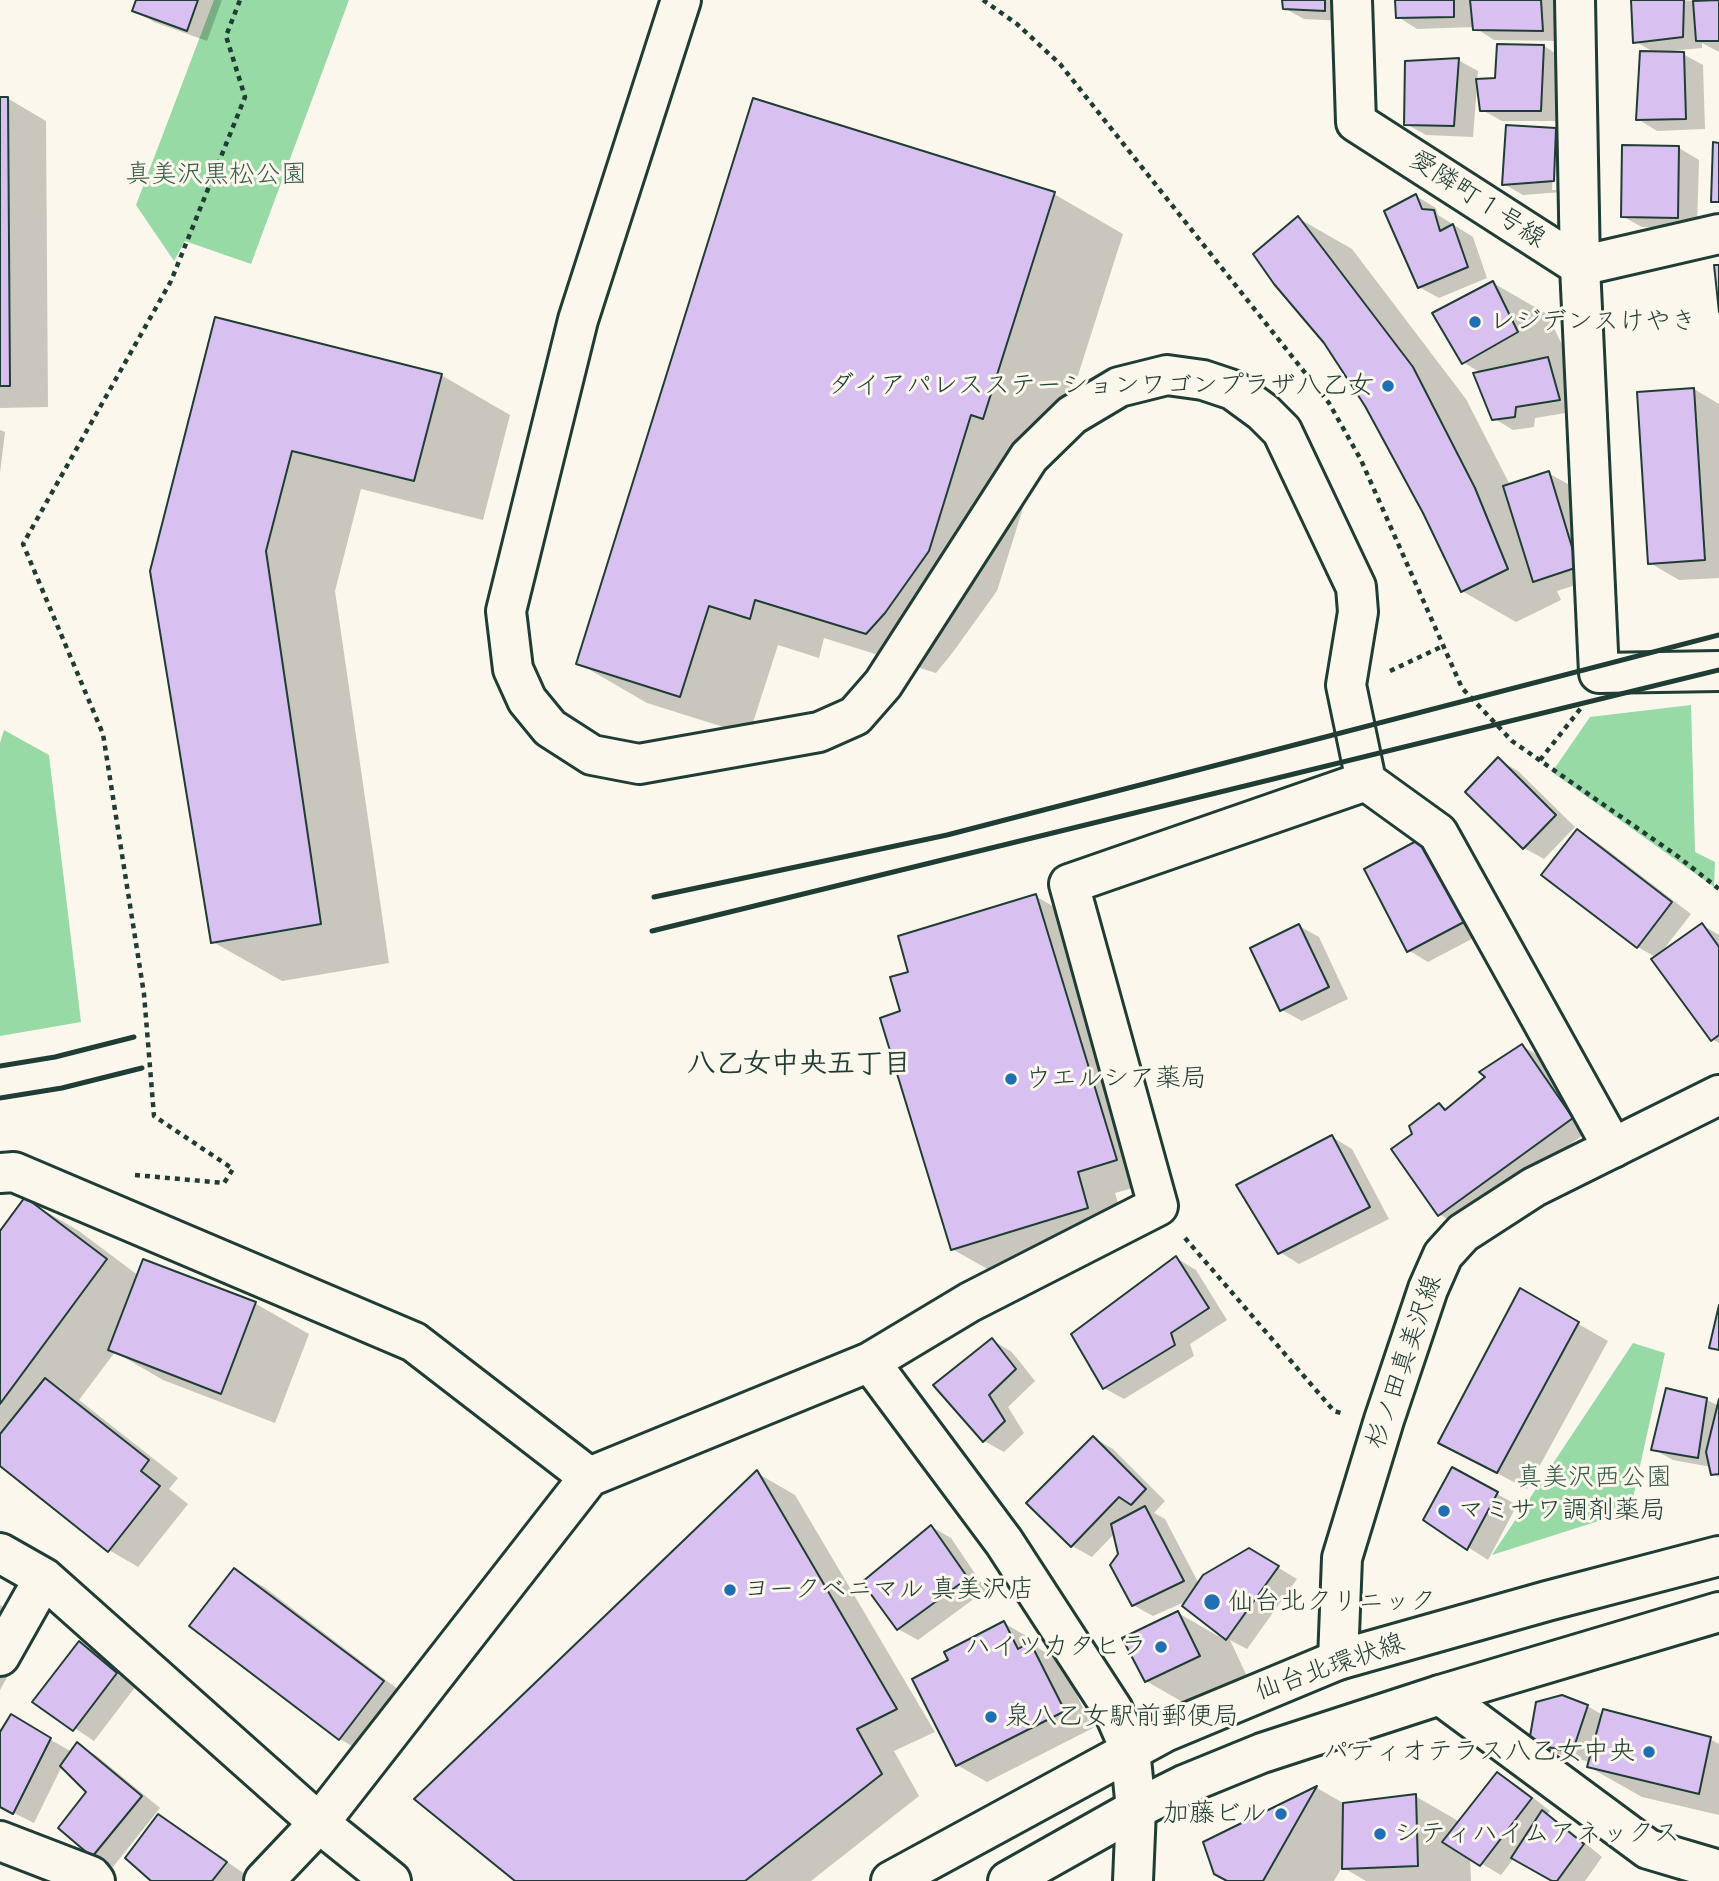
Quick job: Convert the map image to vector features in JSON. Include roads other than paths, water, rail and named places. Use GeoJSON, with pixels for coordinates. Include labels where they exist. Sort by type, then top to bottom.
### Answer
{"type":"FeatureCollection","features":[{"type":"Feature","properties":{"kind":"street"},"geometry":{"type":"LineString","coordinates":[[681,0],[578,320],[506,611],[513,669],[527,700],[550,728],[592,755],[639,764],[819,732],[855,716],[891,673],[1029,457],[1072,415],[1119,387],[1167,375],[1203,380],[1233,390],[1263,412],[1282,431],[1356,587],[1358,612],[1346,685],[1366,781],[1438,833],[1613,1148]]}},
{"type":"Feature","properties":{"kind":"street","name":"愛隣町１号線"},"geometry":{"type":"LineString","coordinates":[[1352,0],[1356,122],[1580,266]]}},
{"type":"Feature","properties":{"kind":"street"},"geometry":{"type":"LineString","coordinates":[[1576,0],[1580,266],[1599,673],[1719,671]]}},
{"type":"Feature","properties":{"kind":"street"},"geometry":{"type":"LineString","coordinates":[[1580,266],[1719,234]]}},
{"type":"Feature","properties":{"kind":"street"},"geometry":{"type":"LineString","coordinates":[[264,1881],[319,1823],[589,1477],[870,1362],[970,1302],[1158,1206],[1069,884],[1366,781]]}},
{"type":"Feature","properties":{"kind":"street","name":"杉ノ田真美沢線"},"geometry":{"type":"LineString","coordinates":[[1338,1660],[1342,1558],[1384,1420],[1428,1289],[1443,1255],[1463,1233],[1534,1187],[1719,1094]]}},
{"type":"Feature","properties":{"kind":"street"},"geometry":{"type":"LineString","coordinates":[[0,1173],[14,1172],[414,1342],[589,1477]]}},
{"type":"Feature","properties":{"kind":"street"},"geometry":{"type":"LineString","coordinates":[[870,1362],[1004,1542],[1113,1710],[1130,1749],[1136,1809],[1133,1881]]}},
{"type":"Feature","properties":{"kind":"street"},"geometry":{"type":"LineString","coordinates":[[0,1553],[44,1578],[319,1823],[391,1881]]}},
{"type":"Feature","properties":{"kind":"street","name":"仙台北環状線"},"geometry":{"type":"LineString","coordinates":[[891,1881],[1130,1749],[1237,1700],[1338,1660],[1719,1556]]}},
{"type":"Feature","properties":{"kind":"street"},"geometry":{"type":"LineString","coordinates":[[0,1656],[44,1578]]}},
{"type":"Feature","properties":{"kind":"street"},"geometry":{"type":"LineString","coordinates":[[1008,1881],[1136,1809],[1186,1784],[1262,1753],[1440,1695],[1719,1612]]}},
{"type":"Feature","properties":{"kind":"street"},"geometry":{"type":"LineString","coordinates":[[1440,1695],[1648,1849],[1719,1870]]}},
{"type":"Feature","properties":{"kind":"street"},"geometry":{"type":"LineString","coordinates":[[0,1841],[91,1876],[95,1881]]}},
{"type":"Feature","properties":{"kind":"railway"},"geometry":{"type":"LineString","coordinates":[[654,897],[947,835],[1719,635]]}},
{"type":"Feature","properties":{"kind":"railway"},"geometry":{"type":"LineString","coordinates":[[652,931],[1719,670]]}},
{"type":"Feature","properties":{"kind":"railway"},"geometry":{"type":"LineString","coordinates":[[0,1066],[55,1057],[134,1037]]}},
{"type":"Feature","properties":{"kind":"railway"},"geometry":{"type":"LineString","coordinates":[[0,1098],[62,1088],[142,1068]]}},
{"type":"Feature","properties":{"kind":"place","name":"レジデンスけやき"},"geometry":{"type":"Point","coordinates":[1475,322]}},
{"type":"Feature","properties":{"kind":"place","name":"ダイアパレスステーションワゴンプラザ八乙女"},"geometry":{"type":"Point","coordinates":[1388,386]}},
{"type":"Feature","properties":{"kind":"place","name":"ウエルシア薬局"},"geometry":{"type":"Point","coordinates":[1011,1079]}},
{"type":"Feature","properties":{"kind":"place","name":"マミサワ調剤薬局"},"geometry":{"type":"Point","coordinates":[1444,1511]}},
{"type":"Feature","properties":{"kind":"place","name":"ヨークベニマル 真美沢店"},"geometry":{"type":"Point","coordinates":[730,1590]}},
{"type":"Feature","properties":{"kind":"place","name":"仙台北クリニック"},"geometry":{"type":"Point","coordinates":[1212,1602]}},
{"type":"Feature","properties":{"kind":"place","name":"ハイツカタヒラ"},"geometry":{"type":"Point","coordinates":[1161,1647]}},
{"type":"Feature","properties":{"kind":"place","name":"泉八乙女駅前郵便局"},"geometry":{"type":"Point","coordinates":[991,1717]}},
{"type":"Feature","properties":{"kind":"place","name":"パティオテラス八乙女中央"},"geometry":{"type":"Point","coordinates":[1649,1752]}},
{"type":"Feature","properties":{"kind":"place","name":"加藤ビル"},"geometry":{"type":"Point","coordinates":[1281,1814]}},
{"type":"Feature","properties":{"kind":"place","name":"シティハイムアネックス"},"geometry":{"type":"Point","coordinates":[1380,1834]}},
{"type":"Feature","properties":{"kind":"district","name":"八乙女中央五丁目"},"geometry":{"type":"Point","coordinates":[799,1065]}},
{"type":"Feature","properties":{"kind":"park label","name":"真美沢黒松公園"},"geometry":{"type":"Point","coordinates":[216,175]}},
{"type":"Feature","properties":{"kind":"park label","name":"真美沢西公園"},"geometry":{"type":"Point","coordinates":[1594,1478]}}]}
